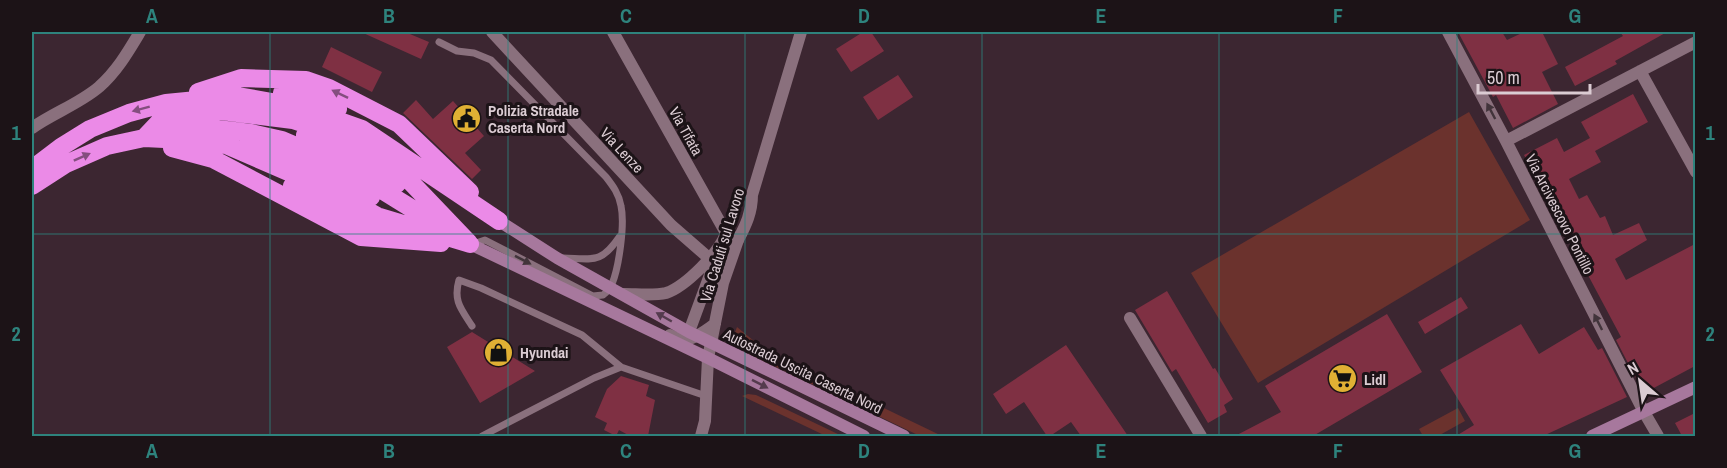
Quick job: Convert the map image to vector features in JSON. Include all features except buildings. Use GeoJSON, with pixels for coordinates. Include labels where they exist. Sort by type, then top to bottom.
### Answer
{"type":"FeatureCollection","features":[{"type":"Feature","properties":{"kind":"highway"},"geometry":{"type":"LineString","coordinates":[[32,169],[90,129],[129,113],[242,78],[306,80],[329,88],[399,124],[499,221]]}},
{"type":"Feature","properties":{"kind":"highway"},"geometry":{"type":"LineString","coordinates":[[166,103],[238,96],[300,107],[362,129],[499,221]]}},
{"type":"Feature","properties":{"kind":"highway"},"geometry":{"type":"LineString","coordinates":[[144,138],[162,120],[179,114],[201,111],[252,114],[293,120],[356,141],[404,175],[470,244]]}},
{"type":"Feature","properties":{"kind":"highway"},"geometry":{"type":"LineString","coordinates":[[32,186],[66,164],[107,146],[166,131],[183,127],[201,127],[251,133],[282,140],[343,166],[470,244]]}},
{"type":"Feature","properties":{"kind":"highway"},"geometry":{"type":"LineString","coordinates":[[144,138],[226,145],[330,190],[377,216],[470,244]]}},
{"type":"Feature","properties":{"kind":"highway"},"geometry":{"type":"LineString","coordinates":[[144,138],[213,159],[361,237],[470,244]]}},
{"type":"Feature","properties":{"kind":"main road","name":"Autostrada Uscita Caserta Nord"},"geometry":{"type":"LineString","coordinates":[[499,221],[557,258],[624,294],[689,339],[708,358],[864,436]]}},
{"type":"Feature","properties":{"kind":"main road","name":"Autostrada Uscita Caserta Nord"},"geometry":{"type":"LineString","coordinates":[[470,244],[608,311],[689,339],[711,342],[904,436]]}},
{"type":"Feature","properties":{"kind":"main road"},"geometry":{"type":"LineString","coordinates":[[1592,436],[1695,387]]}},
{"type":"Feature","properties":{"kind":"street"},"geometry":{"type":"LineString","coordinates":[[32,128],[98,88],[116,70],[140,32]]}},
{"type":"Feature","properties":{"kind":"street","name":"Via Lenze"},"geometry":{"type":"LineString","coordinates":[[492,32],[671,225],[710,259]]}},
{"type":"Feature","properties":{"kind":"street","name":"Via Tifata"},"geometry":{"type":"LineString","coordinates":[[613,32],[726,233]]}},
{"type":"Feature","properties":{"kind":"street","name":"Via Caduti sul Lavoro"},"geometry":{"type":"LineString","coordinates":[[701,436],[705,421],[708,358],[723,283],[750,214],[752,195],[801,32]]}},
{"type":"Feature","properties":{"kind":"street","name":"Via Arcivescovo Pontillo"},"geometry":{"type":"LineString","coordinates":[[1448,32],[1658,436]]}},
{"type":"Feature","properties":{"kind":"street"},"geometry":{"type":"LineString","coordinates":[[1506,141],[1695,42]]}},
{"type":"Feature","properties":{"kind":"street"},"geometry":{"type":"LineString","coordinates":[[1640,71],[1695,172]]}},
{"type":"Feature","properties":{"kind":"street"},"geometry":{"type":"LineString","coordinates":[[689,339],[720,246],[726,233],[741,220],[746,204],[752,195]]}},
{"type":"Feature","properties":{"kind":"street"},"geometry":{"type":"LineString","coordinates":[[726,233],[738,240]]}},
{"type":"Feature","properties":{"kind":"street","name":"Autostrada Uscita Caserta Nord"},"geometry":{"type":"LineString","coordinates":[[624,294],[666,293],[681,285],[710,259],[720,246]]}},
{"type":"Feature","properties":{"kind":"street"},"geometry":{"type":"LineString","coordinates":[[709,277],[723,283]]}},
{"type":"Feature","properties":{"kind":"street"},"geometry":{"type":"LineString","coordinates":[[1130,318],[1201,436]]}},
{"type":"Feature","properties":{"kind":"street"},"geometry":{"type":"LineString","coordinates":[[689,339],[715,324]]}},
{"type":"Feature","properties":{"kind":"lane"},"geometry":{"type":"LineString","coordinates":[[439,42],[457,51],[474,53],[490,60],[606,177],[615,188],[621,203],[623,217],[618,266],[611,287],[603,295],[593,296],[485,240],[470,244]]}},
{"type":"Feature","properties":{"kind":"lane"},"geometry":{"type":"LineString","coordinates":[[557,258],[594,259],[602,257],[621,234]]}},
{"type":"Feature","properties":{"kind":"lane"},"geometry":{"type":"LineString","coordinates":[[472,326],[459,306],[456,293],[459,280],[482,288],[582,334],[621,368],[706,396]]}},
{"type":"Feature","properties":{"kind":"lane"},"geometry":{"type":"LineString","coordinates":[[482,436],[594,378],[621,368]]}},
{"type":"Feature","properties":{"kind":"shaded area"},"geometry":{"type":"Polygon","coordinates":[[[1469,112],[1530,220],[1258,383],[1191,273],[1469,112]]]}},
{"type":"Feature","properties":{"kind":"shaded area"},"geometry":{"type":"Polygon","coordinates":[[[737,327],[760,346],[782,359],[942,436],[920,436],[749,354],[734,335],[737,327]]]}},
{"type":"Feature","properties":{"kind":"shaded area"},"geometry":{"type":"Polygon","coordinates":[[[756,395],[842,436],[826,436],[742,396],[756,395]]]}},
{"type":"Feature","properties":{"kind":"shaded area"},"geometry":{"type":"Polygon","coordinates":[[[1458,408],[1465,421],[1438,436],[1423,436],[1419,429],[1458,408]]]}},
{"type":"Feature","properties":{"kind":"place","name":"Polizia Stradale Caserta Nord"},"geometry":{"type":"Point","coordinates":[467,119]}},
{"type":"Feature","properties":{"kind":"place","name":"Hyundai"},"geometry":{"type":"Point","coordinates":[499,352]}},
{"type":"Feature","properties":{"kind":"place","name":"Lidl"},"geometry":{"type":"Point","coordinates":[1343,379]}}]}
